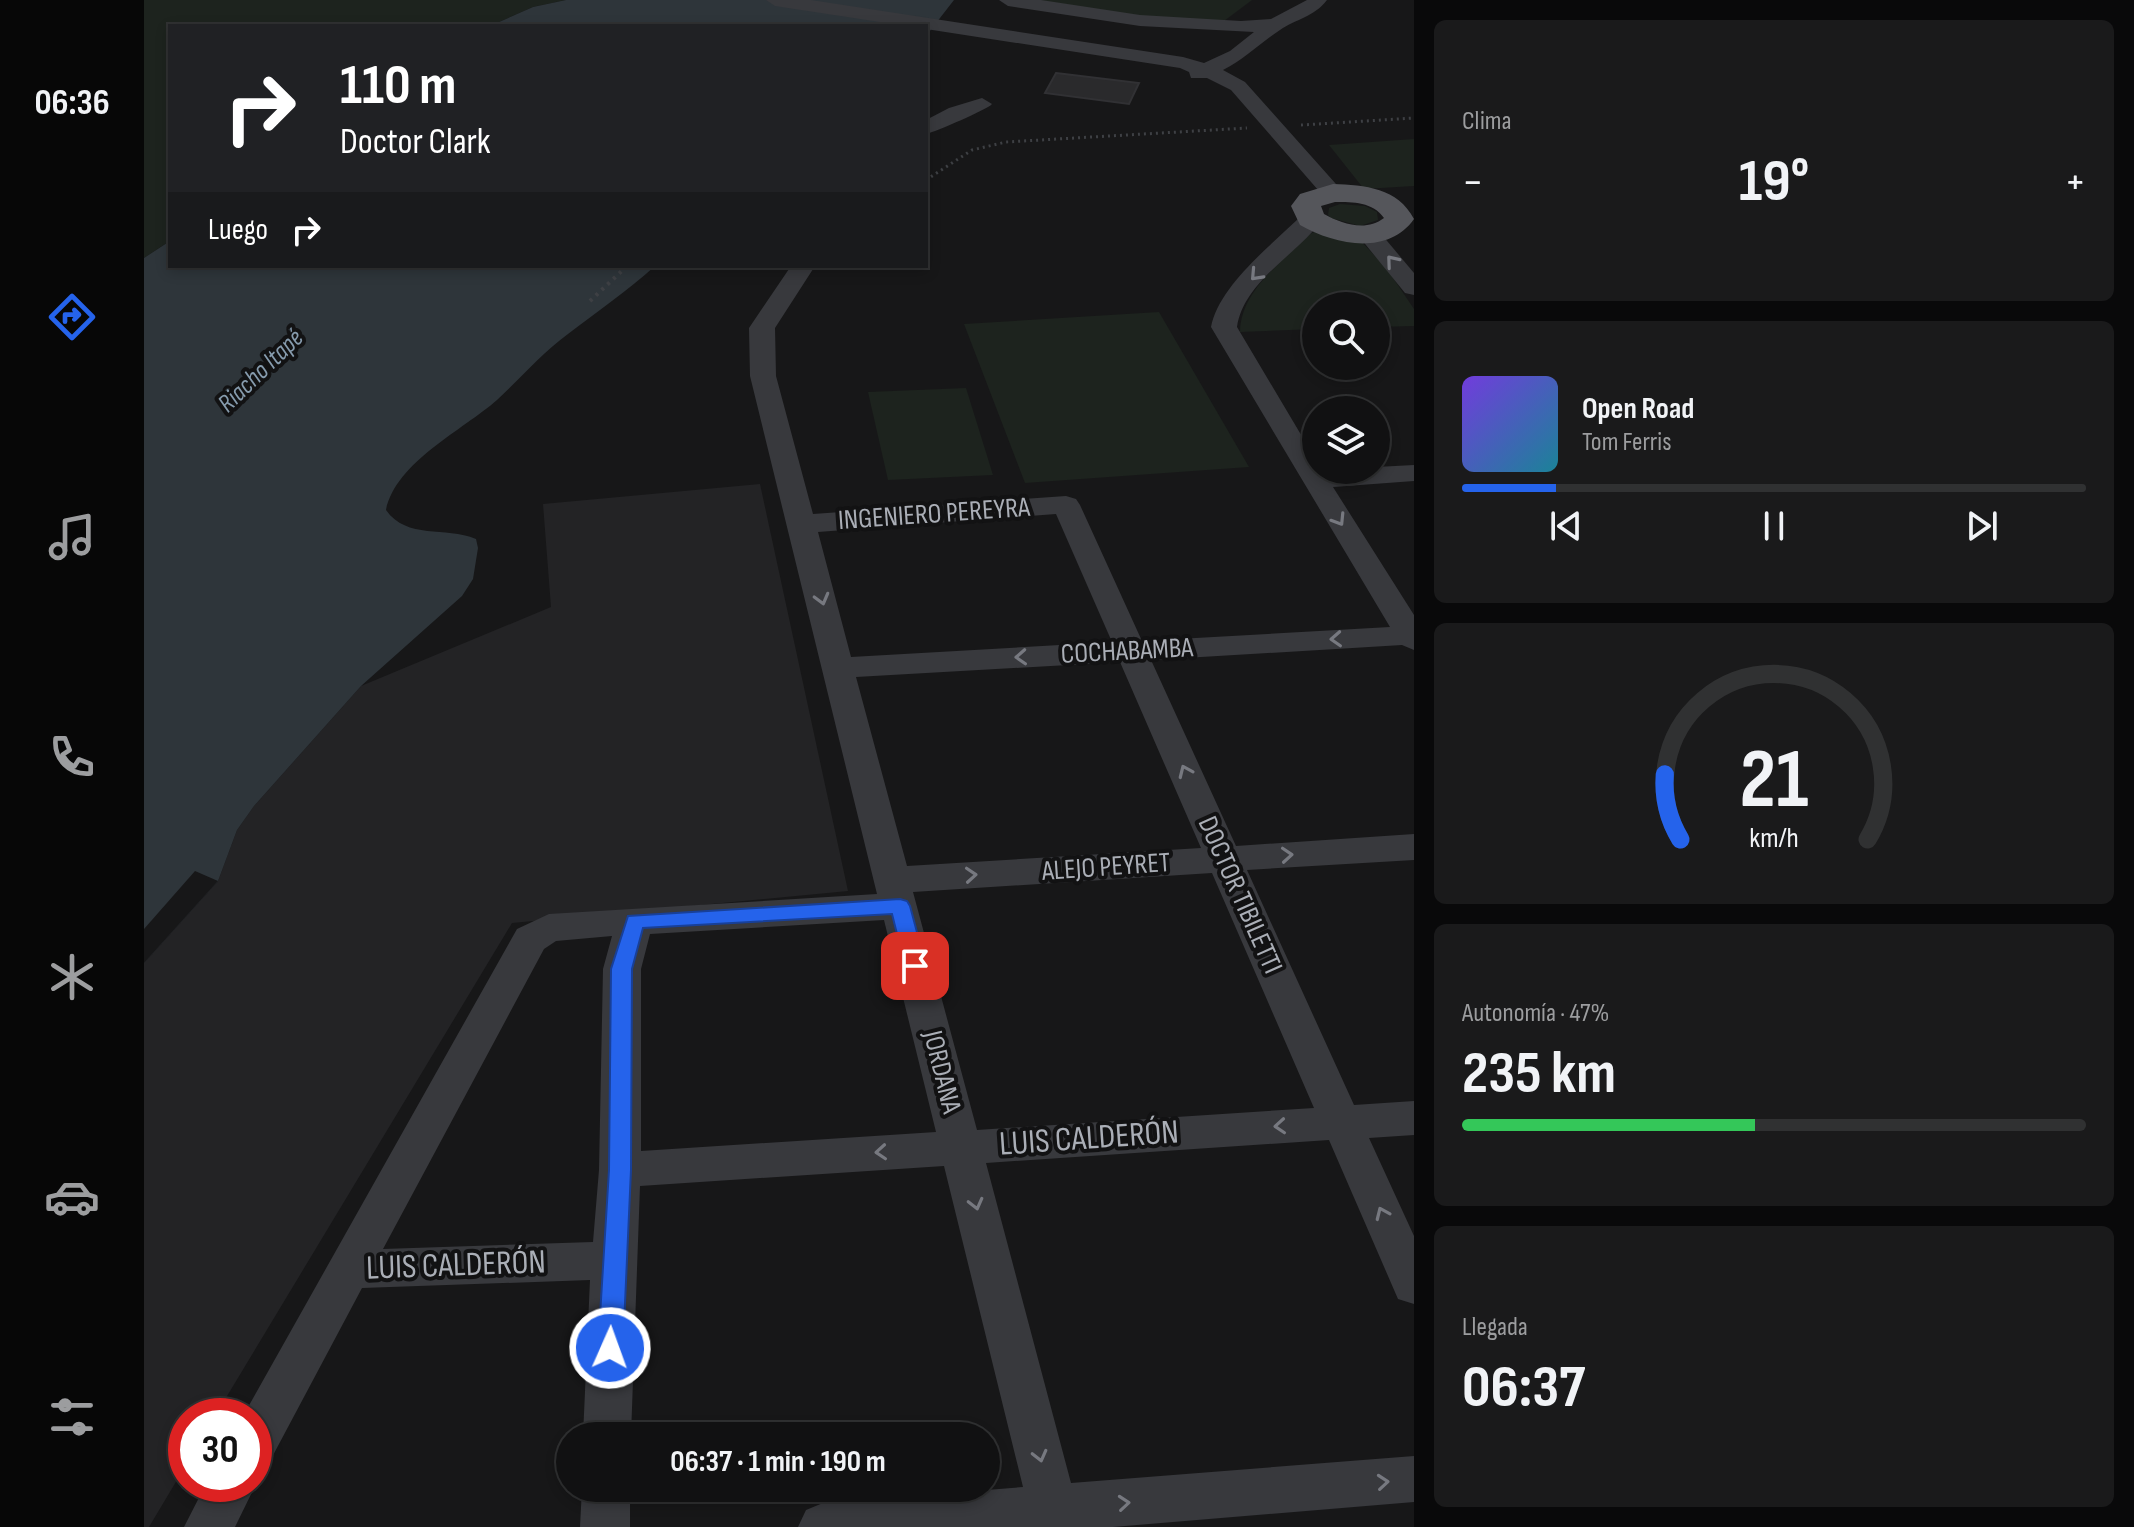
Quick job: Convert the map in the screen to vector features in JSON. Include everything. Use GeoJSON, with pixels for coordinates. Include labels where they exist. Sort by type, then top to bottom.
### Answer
{"type":"FeatureCollection","features":[{"type":"Feature","properties":{"kind":"main road"},"geometry":{"type":"LineString","coordinates":[[1321,203],[1361,195],[1396,216]]}},
{"type":"Feature","properties":{"kind":"street"},"geometry":{"type":"LineString","coordinates":[[775,0],[923,24]]}},
{"type":"Feature","properties":{"kind":"street"},"geometry":{"type":"LineString","coordinates":[[1008,0],[1190,27],[1228,29],[1274,25],[1307,10],[1318,0]]}},
{"type":"Feature","properties":{"kind":"street"},"geometry":{"type":"LineString","coordinates":[[1202,72],[1244,49],[1274,25],[1295,0]]}},
{"type":"Feature","properties":{"kind":"street"},"geometry":{"type":"LineString","coordinates":[[928,25],[1145,58],[1225,77],[1249,96]]}},
{"type":"Feature","properties":{"kind":"street"},"geometry":{"type":"LineString","coordinates":[[1145,58],[1201,57],[1244,49]]}},
{"type":"Feature","properties":{"kind":"street"},"geometry":{"type":"LineString","coordinates":[[1244,49],[1235,70],[1238,81],[1321,203],[1227,310],[1224,327],[1302,460]]}},
{"type":"Feature","properties":{"kind":"street"},"geometry":{"type":"LineString","coordinates":[[1202,72],[1268,127]]}},
{"type":"Feature","properties":{"kind":"street"},"geometry":{"type":"LineString","coordinates":[[928,127],[956,112],[982,104]]}},
{"type":"Feature","properties":{"kind":"street"},"geometry":{"type":"LineString","coordinates":[[1396,216],[1414,288]]}},
{"type":"Feature","properties":{"kind":"street","name":"JORDANA"},"geometry":{"type":"LineString","coordinates":[[802,268],[762,328],[763,376],[1056,1518]]}},
{"type":"Feature","properties":{"kind":"street"},"geometry":{"type":"LineString","coordinates":[[1390,475],[1414,473]]}},
{"type":"Feature","properties":{"kind":"street"},"geometry":{"type":"LineString","coordinates":[[1317,484],[1413,637]]}},
{"type":"Feature","properties":{"kind":"street","name":"INGENIERO PEREYRA"},"geometry":{"type":"LineString","coordinates":[[802,524],[1066,505]]}},
{"type":"Feature","properties":{"kind":"street","name":"DOCTOR TIBILETTI"},"geometry":{"type":"LineString","coordinates":[[1066,505],[1414,1285]]}},
{"type":"Feature","properties":{"kind":"street","name":"COCHABAMBA"},"geometry":{"type":"LineString","coordinates":[[840,668],[1413,637]]}},
{"type":"Feature","properties":{"kind":"street","name":"ALEJO PEYRET"},"geometry":{"type":"LineString","coordinates":[[272,1409],[530,939],[549,928],[1224,859],[1414,847]]}},
{"type":"Feature","properties":{"kind":"street"},"geometry":{"type":"LineString","coordinates":[[607,1422],[613,1260],[620,1170],[622,969],[635,921]]}},
{"type":"Feature","properties":{"kind":"street","name":"LUIS CALDERÓN"},"geometry":{"type":"LineString","coordinates":[[620,1170],[1414,1118]]}},
{"type":"Feature","properties":{"kind":"street","name":"LUIS CALDERÓN"},"geometry":{"type":"LineString","coordinates":[[347,1269],[613,1260]]}},
{"type":"Feature","properties":{"kind":"street"},"geometry":{"type":"LineString","coordinates":[[823,1527],[1056,1518],[1414,1479]]}},
{"type":"Feature","properties":{"kind":"street"},"geometry":{"type":"LineString","coordinates":[[209,1527],[222,1502]]}},
{"type":"Feature","properties":{"kind":"street"},"geometry":{"type":"LineString","coordinates":[[605,1527],[606,1502]]}},
{"type":"Feature","properties":{"kind":"path"},"geometry":{"type":"LineString","coordinates":[[928,179],[972,150],[1006,142],[1414,118]]}},
{"type":"Feature","properties":{"kind":"path"},"geometry":{"type":"LineString","coordinates":[[590,301],[625,268]]}},
{"type":"Feature","properties":{"kind":"shaded area"},"geometry":{"type":"Polygon","coordinates":[[[144,0],[566,0],[533,7],[495,24],[168,24],[168,242],[144,258],[144,0]]]}},
{"type":"Feature","properties":{"kind":"shaded area"},"geometry":{"type":"Polygon","coordinates":[[[1038,0],[1252,0],[1220,24],[1139,16],[1038,0]]]}},
{"type":"Feature","properties":{"kind":"shaded area"},"geometry":{"type":"Polygon","coordinates":[[[1414,139],[1414,186],[1364,189],[1329,145],[1414,139]]]}},
{"type":"Feature","properties":{"kind":"shaded area"},"geometry":{"type":"Polygon","coordinates":[[[1340,204],[1365,206],[1377,212],[1378,220],[1360,226],[1331,218],[1329,208],[1340,204]]]}},
{"type":"Feature","properties":{"kind":"shaded area"},"geometry":{"type":"Polygon","coordinates":[[[1318,230],[1360,240],[1387,269],[1414,309],[1414,326],[1390,327],[1390,292],[1302,292],[1302,330],[1240,332],[1247,303],[1255,290],[1310,234],[1318,230]]]}},
{"type":"Feature","properties":{"kind":"shaded area"},"geometry":{"type":"Polygon","coordinates":[[[1159,312],[1249,467],[1025,483],[964,324],[1159,312]]]}},
{"type":"Feature","properties":{"kind":"shaded area"},"geometry":{"type":"Polygon","coordinates":[[[966,388],[993,475],[888,480],[868,392],[966,388]]]}},
{"type":"Feature","properties":{"kind":"shaded area"},"geometry":{"type":"Polygon","coordinates":[[[760,484],[848,891],[512,923],[226,1398],[168,1398],[168,1495],[149,1527],[144,1527],[144,963],[218,881],[237,830],[254,806],[361,686],[551,607],[543,504],[760,484]]]}},
{"type":"Feature","properties":{"kind":"water"},"geometry":{"type":"Polygon","coordinates":[[[566,0],[954,0],[928,33],[928,24],[495,24],[533,7],[566,0]]]}},
{"type":"Feature","properties":{"kind":"water","name":"Riacho Itapé"},"geometry":{"type":"Polygon","coordinates":[[[168,242],[168,268],[653,268],[558,341],[497,400],[432,448],[403,477],[392,493],[386,510],[395,519],[416,529],[476,539],[478,548],[473,579],[462,596],[361,686],[254,806],[237,830],[218,881],[144,963],[144,258],[168,242]]]}},
{"type":"Feature","properties":{"kind":"pier"},"geometry":{"type":"Polygon","coordinates":[[[195,871],[218,881],[144,963],[144,929],[195,871]]]}},
{"type":"Feature","properties":{"kind":"building"},"geometry":{"type":"Polygon","coordinates":[[[1056,73],[1139,83],[1129,104],[1045,93],[1056,73]]]}},
{"type":"Feature","properties":{"kind":"route"},"geometry":{"type":"LineString","coordinates":[[610,1348],[620,1170],[622,969],[635,921],[900,906],[915,966]]}}]}
